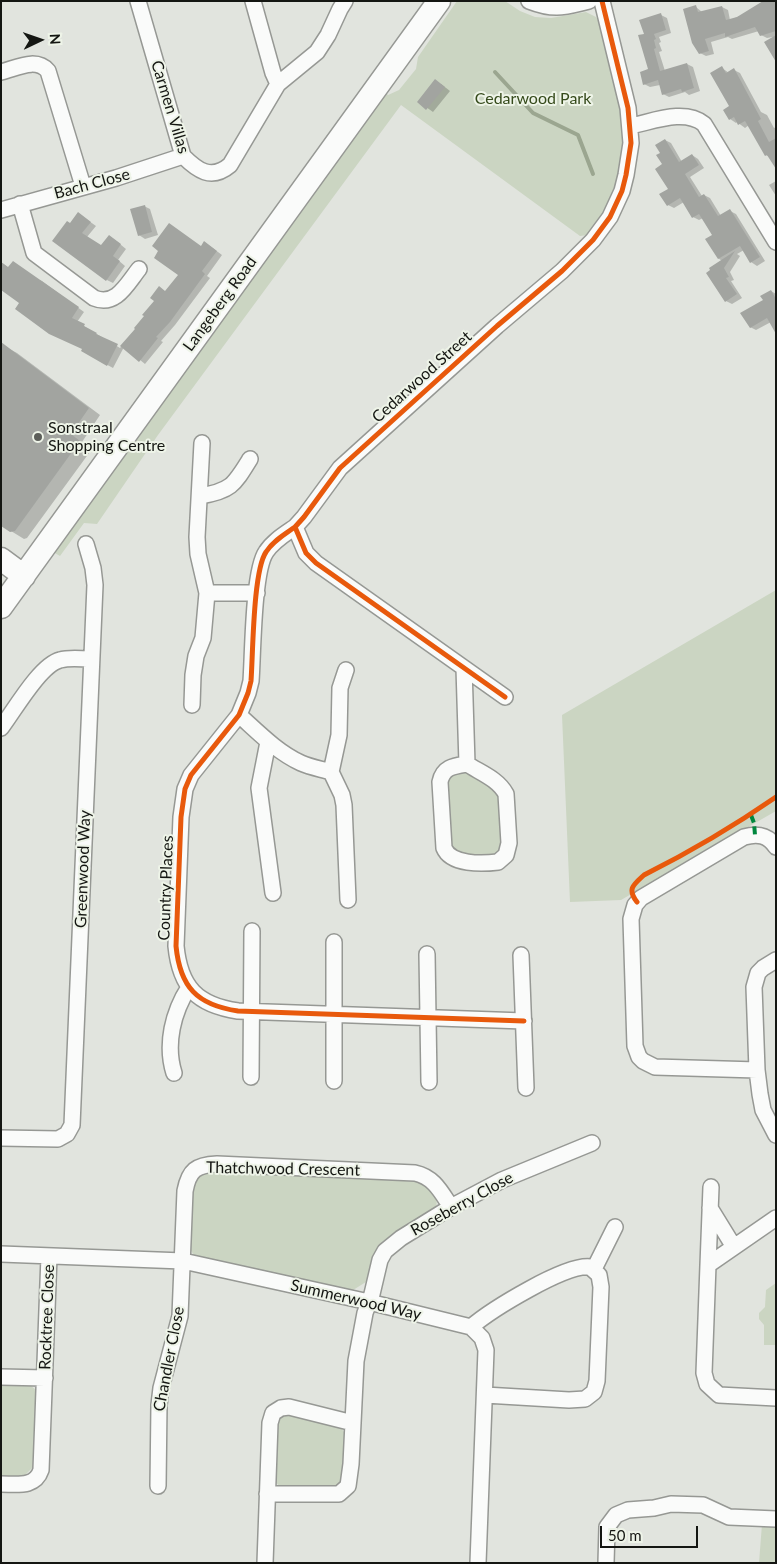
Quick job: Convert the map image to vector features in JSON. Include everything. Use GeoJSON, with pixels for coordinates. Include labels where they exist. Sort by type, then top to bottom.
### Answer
{"type":"FeatureCollection","features":[{"type":"Feature","properties":{"kind":"main road","name":"Langeberg Road"},"geometry":{"type":"LineString","coordinates":[[1,607],[439,1]]}},
{"type":"Feature","properties":{"kind":"main road"},"geometry":{"type":"LineString","coordinates":[[1,560],[24,576]]}},
{"type":"Feature","properties":{"kind":"street","name":"Carmen Villas"},"geometry":{"type":"LineString","coordinates":[[138,1],[183,156],[196,169],[211,173],[224,170],[236,156],[278,84],[317,52],[345,1]]}},
{"type":"Feature","properties":{"kind":"street"},"geometry":{"type":"LineString","coordinates":[[253,1],[273,73],[278,84]]}},
{"type":"Feature","properties":{"kind":"street"},"geometry":{"type":"LineString","coordinates":[[530,1],[548,8],[589,1]]}},
{"type":"Feature","properties":{"kind":"street","name":"Cedarwood Street"},"geometry":{"type":"LineString","coordinates":[[260,566],[262,558],[272,544],[304,517],[340,468],[562,270],[593,240],[610,217],[622,191],[630,159],[630,126],[628,108],[602,1]]}},
{"type":"Feature","properties":{"kind":"street"},"geometry":{"type":"LineString","coordinates":[[1,72],[35,64],[45,67],[48,71],[83,186]]}},
{"type":"Feature","properties":{"kind":"street"},"geometry":{"type":"LineString","coordinates":[[630,126],[680,116],[690,116],[699,120],[707,128],[776,242]]}},
{"type":"Feature","properties":{"kind":"street","name":"Bach Close"},"geometry":{"type":"LineString","coordinates":[[1,210],[142,170],[183,156]]}},
{"type":"Feature","properties":{"kind":"street"},"geometry":{"type":"LineString","coordinates":[[20,204],[34,253],[94,298],[106,301],[114,298],[139,269]]}},
{"type":"Feature","properties":{"kind":"street"},"geometry":{"type":"LineString","coordinates":[[192,705],[194,664],[203,638],[207,593],[198,554],[197,537],[202,443]]}},
{"type":"Feature","properties":{"kind":"street"},"geometry":{"type":"LineString","coordinates":[[200,496],[216,493],[236,482],[250,459]]}},
{"type":"Feature","properties":{"kind":"street"},"geometry":{"type":"LineString","coordinates":[[295,526],[306,553],[316,563],[505,697]]}},
{"type":"Feature","properties":{"kind":"street","name":"Greenwood Way"},"geometry":{"type":"LineString","coordinates":[[1,1138],[58,1139],[68,1134],[72,1125],[95,585],[93,568],[86,544]]}},
{"type":"Feature","properties":{"kind":"street","name":"Country Places"},"geometry":{"type":"LineString","coordinates":[[188,987],[180,971],[176,946],[182,801],[191,775],[239,714],[248,693],[251,680],[260,566]]}},
{"type":"Feature","properties":{"kind":"street"},"geometry":{"type":"LineString","coordinates":[[207,593],[257,593]]}},
{"type":"Feature","properties":{"kind":"street"},"geometry":{"type":"LineString","coordinates":[[1,728],[49,665],[67,658],[92,659]]}},
{"type":"Feature","properties":{"kind":"street"},"geometry":{"type":"LineString","coordinates":[[464,668],[467,764]]}},
{"type":"Feature","properties":{"kind":"street"},"geometry":{"type":"LineString","coordinates":[[346,670],[340,688],[339,735],[331,772],[342,795],[344,804],[348,900]]}},
{"type":"Feature","properties":{"kind":"street"},"geometry":{"type":"LineString","coordinates":[[239,714],[268,742],[301,763],[331,772]]}},
{"type":"Feature","properties":{"kind":"street"},"geometry":{"type":"LineString","coordinates":[[268,742],[259,788],[273,892]]}},
{"type":"Feature","properties":{"kind":"street"},"geometry":{"type":"LineString","coordinates":[[467,764],[497,782],[506,794],[509,843],[506,855],[498,862],[454,860],[446,854],[444,848],[441,776],[446,770],[467,764]]}},
{"type":"Feature","properties":{"kind":"street"},"geometry":{"type":"LineString","coordinates":[[757,1070],[663,1068],[647,1065],[642,1062],[638,1057],[635,1046],[631,918],[635,905],[641,898],[744,837],[752,835],[766,837],[776,847]]}},
{"type":"Feature","properties":{"kind":"street"},"geometry":{"type":"LineString","coordinates":[[251,1077],[252,931]]}},
{"type":"Feature","properties":{"kind":"street"},"geometry":{"type":"LineString","coordinates":[[334,942],[334,1080]]}},
{"type":"Feature","properties":{"kind":"street"},"geometry":{"type":"LineString","coordinates":[[427,954],[429,1082]]}},
{"type":"Feature","properties":{"kind":"street"},"geometry":{"type":"LineString","coordinates":[[521,956],[526,1088]]}},
{"type":"Feature","properties":{"kind":"street"},"geometry":{"type":"LineString","coordinates":[[776,960],[763,968],[756,980],[757,1070],[763,1110],[776,1135]]}},
{"type":"Feature","properties":{"kind":"street"},"geometry":{"type":"LineString","coordinates":[[174,1073],[170,1054],[173,1026],[188,987],[212,1004],[228,1009],[524,1021]]}},
{"type":"Feature","properties":{"kind":"street","name":"Roseberry Close"},"geometry":{"type":"LineString","coordinates":[[267,1494],[339,1494],[345,1490],[349,1483],[356,1361],[365,1313],[380,1260],[385,1251],[401,1238],[502,1180],[592,1143]]}},
{"type":"Feature","properties":{"kind":"street","name":"Thatchwood Crescent"},"geometry":{"type":"LineString","coordinates":[[183,1261],[186,1184],[190,1173],[200,1166],[421,1174],[432,1180],[451,1208]]}},
{"type":"Feature","properties":{"kind":"street"},"geometry":{"type":"LineString","coordinates":[[711,1187],[704,1373],[707,1384],[719,1395],[776,1398]]}},
{"type":"Feature","properties":{"kind":"street"},"geometry":{"type":"LineString","coordinates":[[710,1208],[734,1247]]}},
{"type":"Feature","properties":{"kind":"street"},"geometry":{"type":"LineString","coordinates":[[708,1265],[776,1218]]}},
{"type":"Feature","properties":{"kind":"street"},"geometry":{"type":"LineString","coordinates":[[594,1269],[615,1227]]}},
{"type":"Feature","properties":{"kind":"street","name":"Summerwood Way"},"geometry":{"type":"LineString","coordinates":[[1,1254],[183,1261],[369,1302],[471,1327]]}},
{"type":"Feature","properties":{"kind":"street","name":"Rocktree Close"},"geometry":{"type":"LineString","coordinates":[[1,1484],[30,1484],[39,1477],[42,1462],[49,1256]]}},
{"type":"Feature","properties":{"kind":"street","name":"Chandler Close"},"geometry":{"type":"LineString","coordinates":[[158,1486],[158,1419],[161,1388],[180,1316],[183,1261]]}},
{"type":"Feature","properties":{"kind":"street"},"geometry":{"type":"LineString","coordinates":[[478,1563],[485,1346],[482,1338],[471,1327],[493,1311],[551,1278],[577,1267],[584,1266],[594,1269],[599,1276],[601,1287],[597,1380],[594,1392],[585,1399],[569,1400],[484,1396]]}},
{"type":"Feature","properties":{"kind":"street","name":"Rocktree Close"},"geometry":{"type":"LineString","coordinates":[[1,1376],[45,1378]]}},
{"type":"Feature","properties":{"kind":"street"},"geometry":{"type":"LineString","coordinates":[[265,1563],[270,1423],[275,1411],[285,1407],[295,1408],[353,1423]]}},
{"type":"Feature","properties":{"kind":"street"},"geometry":{"type":"LineString","coordinates":[[606,1563],[607,1527],[616,1515],[628,1510],[654,1508],[671,1504],[703,1505],[729,1517],[776,1519]]}},
{"type":"Feature","properties":{"kind":"green space","name":"Cedarwood Park"},"geometry":{"type":"Polygon","coordinates":[[[457,1],[505,1],[520,11],[535,17],[551,18],[586,12],[596,17],[602,27],[621,109],[622,159],[617,184],[606,209],[588,235],[580,236],[401,105],[158,435],[97,524],[84,523],[60,556],[53,552],[117,467],[218,322],[386,93],[388,95],[399,90],[416,69],[418,57],[457,1]]]}},
{"type":"Feature","properties":{"kind":"green space"},"geometry":{"type":"Polygon","coordinates":[[[776,590],[776,811],[621,900],[570,902],[562,715],[776,590]]]}},
{"type":"Feature","properties":{"kind":"green space"},"geometry":{"type":"Polygon","coordinates":[[[465,770],[500,791],[503,846],[496,857],[457,855],[451,852],[444,781],[448,774],[465,770]]]}},
{"type":"Feature","properties":{"kind":"green space"},"geometry":{"type":"Polygon","coordinates":[[[201,1171],[420,1180],[435,1196],[437,1205],[430,1214],[382,1242],[377,1250],[369,1280],[350,1292],[194,1255],[189,1248],[191,1183],[201,1171]]]}},
{"type":"Feature","properties":{"kind":"green space"},"geometry":{"type":"Polygon","coordinates":[[[776,1283],[776,1345],[764,1345],[764,1325],[759,1319],[759,1313],[765,1307],[766,1290],[776,1283]]]}},
{"type":"Feature","properties":{"kind":"green space"},"geometry":{"type":"Polygon","coordinates":[[[1,1382],[30,1385],[37,1391],[36,1464],[22,1478],[1,1477],[1,1382]]]}},
{"type":"Feature","properties":{"kind":"green space"},"geometry":{"type":"Polygon","coordinates":[[[283,1413],[339,1426],[345,1433],[345,1477],[341,1487],[280,1487],[275,1481],[277,1416],[283,1413]]]}},
{"type":"Feature","properties":{"kind":"green space"},"geometry":{"type":"Polygon","coordinates":[[[762,1524],[776,1525],[776,1563],[759,1563],[762,1524]]]}},
{"type":"Feature","properties":{"kind":"building"},"geometry":{"type":"Polygon","coordinates":[[[763,1],[776,1],[776,31],[760,36],[755,27],[725,37],[725,33],[705,39],[709,51],[699,54],[692,43],[683,9],[696,5],[698,12],[722,6],[726,20],[737,17],[763,1]]]}},
{"type":"Feature","properties":{"kind":"building"},"geometry":{"type":"Polygon","coordinates":[[[661,13],[666,30],[654,34],[656,48],[654,49],[660,71],[687,63],[694,88],[682,92],[681,89],[662,95],[658,80],[643,85],[640,72],[648,69],[638,35],[644,34],[639,20],[661,13]]]}},
{"type":"Feature","properties":{"kind":"building"},"geometry":{"type":"Polygon","coordinates":[[[776,35],[776,62],[764,42],[776,35]]]}},
{"type":"Feature","properties":{"kind":"building"},"geometry":{"type":"Polygon","coordinates":[[[722,66],[726,73],[734,68],[761,119],[758,121],[769,142],[776,138],[776,169],[767,155],[765,156],[745,121],[738,125],[734,117],[729,120],[723,110],[729,106],[710,73],[722,66]]]}},
{"type":"Feature","properties":{"kind":"building"},"geometry":{"type":"Polygon","coordinates":[[[435,79],[445,87],[426,110],[417,102],[435,79]]]}},
{"type":"Feature","properties":{"kind":"building"},"geometry":{"type":"Polygon","coordinates":[[[665,139],[679,162],[692,154],[699,165],[685,174],[699,197],[704,194],[718,216],[730,209],[760,257],[750,263],[740,246],[718,259],[705,239],[712,235],[699,214],[692,218],[680,198],[667,206],[659,194],[668,189],[655,169],[662,164],[656,155],[660,153],[655,145],[665,139]]]}},
{"type":"Feature","properties":{"kind":"building"},"geometry":{"type":"Polygon","coordinates":[[[145,205],[152,232],[138,236],[130,209],[145,205]]]}},
{"type":"Feature","properties":{"kind":"building"},"geometry":{"type":"Polygon","coordinates":[[[78,212],[91,222],[82,233],[101,245],[109,235],[121,244],[113,256],[120,261],[106,281],[52,241],[67,221],[70,223],[78,212]]]}},
{"type":"Feature","properties":{"kind":"building"},"geometry":{"type":"Polygon","coordinates":[[[169,223],[201,246],[204,241],[217,251],[202,271],[205,274],[139,362],[120,346],[135,329],[144,316],[142,315],[154,301],[150,298],[159,286],[165,291],[178,275],[154,258],[158,251],[152,246],[169,223]]]}},
{"type":"Feature","properties":{"kind":"building"},"geometry":{"type":"Polygon","coordinates":[[[735,251],[724,268],[729,277],[726,278],[737,294],[725,302],[706,273],[710,270],[709,268],[735,251]]]}},
{"type":"Feature","properties":{"kind":"building"},"geometry":{"type":"Polygon","coordinates":[[[13,261],[79,307],[72,318],[85,324],[84,326],[96,334],[118,344],[107,366],[81,351],[82,349],[49,334],[15,309],[19,303],[1,290],[1,262],[8,267],[13,261]]]}},
{"type":"Feature","properties":{"kind":"building"},"geometry":{"type":"Polygon","coordinates":[[[771,290],[776,299],[776,334],[767,318],[750,328],[740,313],[763,300],[760,296],[771,290]]]}},
{"type":"Feature","properties":{"kind":"building","name":"Sonstraal Shopping Centre"},"geometry":{"type":"Polygon","coordinates":[[[1,342],[89,408],[71,434],[80,441],[15,531],[10,532],[1,526],[1,342]]]}},
{"type":"Feature","properties":{"kind":"waterway"},"geometry":{"type":"LineString","coordinates":[[495,72],[533,113],[578,135],[593,174]]}},
{"type":"Feature","properties":{"kind":"marked path"},"geometry":{"type":"LineString","coordinates":[[751,815],[755,835]]}},
{"type":"Feature","properties":{"kind":"cycle path"},"geometry":{"type":"LineString","coordinates":[[505,697],[316,563],[306,553],[295,527],[340,468],[497,326],[562,271],[593,240],[610,217],[622,191],[631,143],[628,108],[602,1]]}},
{"type":"Feature","properties":{"kind":"cycle path"},"geometry":{"type":"LineString","coordinates":[[295,527],[272,544],[262,562],[256,594],[251,681],[239,715],[191,775],[185,789],[181,817],[176,946],[182,973],[193,992],[201,999],[238,1011],[524,1021]]}},
{"type":"Feature","properties":{"kind":"cycle path"},"geometry":{"type":"LineString","coordinates":[[637,902],[632,894],[632,890],[644,875],[712,838],[776,797]]}},
{"type":"Feature","properties":{"kind":"place","name":"Sonstraal Shopping Centre"},"geometry":{"type":"Point","coordinates":[38,437]}}]}
